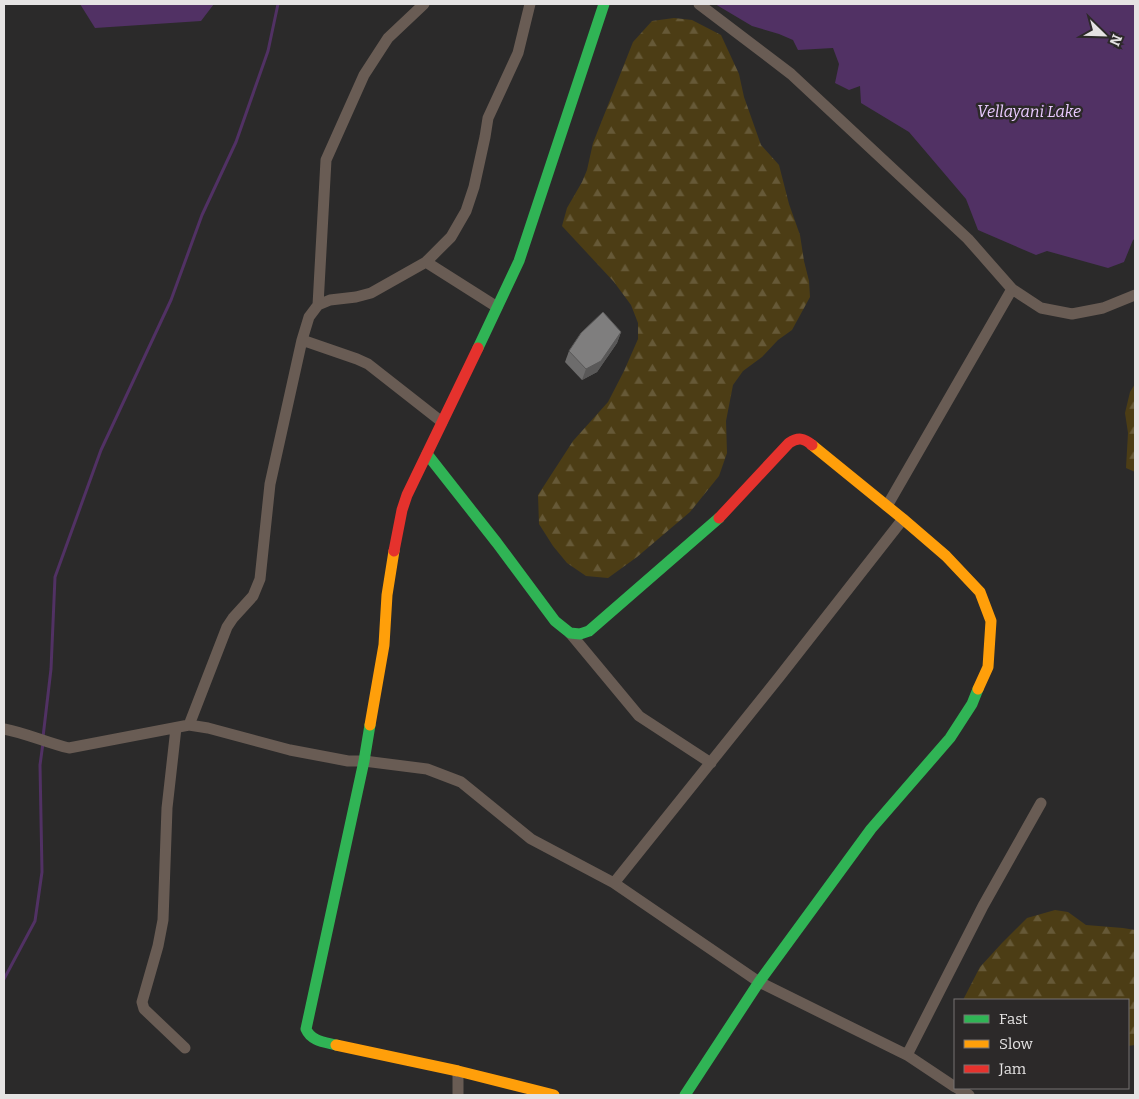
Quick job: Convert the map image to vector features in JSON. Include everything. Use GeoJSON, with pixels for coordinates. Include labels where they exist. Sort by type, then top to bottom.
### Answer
{"type":"FeatureCollection","features":[{"type":"Feature","properties":{"kind":"street"},"geometry":{"type":"LineString","coordinates":[[318,305],[326,160],[364,75],[388,38],[424,4]]}},
{"type":"Feature","properties":{"kind":"street"},"geometry":{"type":"LineString","coordinates":[[189,725],[227,627],[253,596],[260,579],[270,484],[302,340],[309,317],[318,305],[330,300],[371,293],[426,262],[451,237],[466,211],[474,187],[488,118],[518,53],[530,4]]}},
{"type":"Feature","properties":{"kind":"street"},"geometry":{"type":"LineString","coordinates":[[554,1095],[320,1041],[312,1038],[306,1029],[364,761],[384,646],[387,595],[394,550],[405,502],[519,261],[604,4]]}},
{"type":"Feature","properties":{"kind":"street"},"geometry":{"type":"LineString","coordinates":[[699,4],[791,74],[968,239],[1012,290],[1041,308],[1072,314],[1102,308],[1135,295]]}},
{"type":"Feature","properties":{"kind":"street"},"geometry":{"type":"LineString","coordinates":[[426,262],[497,307]]}},
{"type":"Feature","properties":{"kind":"street"},"geometry":{"type":"LineString","coordinates":[[886,506],[1012,290]]}},
{"type":"Feature","properties":{"kind":"street"},"geometry":{"type":"LineString","coordinates":[[302,340],[368,364],[442,422]]}},
{"type":"Feature","properties":{"kind":"street"},"geometry":{"type":"LineString","coordinates":[[570,633],[580,634],[589,631],[724,513],[789,443],[794,439],[801,438],[903,519],[946,556],[980,592],[991,621],[988,667],[972,704],[950,738],[871,829],[759,982],[685,1095]]}},
{"type":"Feature","properties":{"kind":"street"},"geometry":{"type":"LineString","coordinates":[[427,454],[555,621],[570,633],[639,716],[711,763]]}},
{"type":"Feature","properties":{"kind":"street"},"geometry":{"type":"LineString","coordinates":[[614,883],[903,519]]}},
{"type":"Feature","properties":{"kind":"street"},"geometry":{"type":"LineString","coordinates":[[4,729],[69,748],[189,725],[208,728],[290,750],[348,760],[427,769],[461,782],[531,839],[614,883],[759,982],[907,1056],[954,1086]]}},
{"type":"Feature","properties":{"kind":"street"},"geometry":{"type":"LineString","coordinates":[[176,728],[168,808],[162,920],[158,946],[142,1002],[144,1009],[185,1048]]}},
{"type":"Feature","properties":{"kind":"street"},"geometry":{"type":"LineString","coordinates":[[907,1056],[983,906],[1041,803]]}},
{"type":"Feature","properties":{"kind":"street"},"geometry":{"type":"LineString","coordinates":[[458,1072],[458,1095]]}},
{"type":"Feature","properties":{"kind":"green space"},"geometry":{"type":"Polygon","coordinates":[[[674,18],[692,20],[721,35],[739,74],[744,97],[761,145],[779,165],[789,204],[800,235],[809,281],[810,297],[792,330],[743,371],[733,385],[726,421],[727,453],[719,476],[690,512],[637,557],[608,578],[586,576],[567,563],[539,524],[538,495],[573,441],[608,402],[638,339],[638,323],[631,305],[614,282],[562,226],[567,208],[587,170],[593,143],[633,42],[652,21],[674,18]]]}},
{"type":"Feature","properties":{"kind":"green space"},"geometry":{"type":"Polygon","coordinates":[[[1135,384],[1135,472],[1126,468],[1128,433],[1125,413],[1130,392],[1135,384]]]}},
{"type":"Feature","properties":{"kind":"green space"},"geometry":{"type":"Polygon","coordinates":[[[1055,910],[1068,912],[1086,925],[1135,930],[1135,1045],[1129,1046],[1129,999],[964,999],[980,967],[1027,918],[1055,910]]]}},
{"type":"Feature","properties":{"kind":"water"},"geometry":{"type":"Polygon","coordinates":[[[80,4],[214,4],[201,21],[95,28],[80,4]]]}},
{"type":"Feature","properties":{"kind":"water","name":"Vellayani Lake"},"geometry":{"type":"Polygon","coordinates":[[[715,4],[1135,4],[1135,239],[1124,262],[1108,268],[1047,251],[1036,255],[978,230],[966,199],[909,132],[861,103],[860,86],[849,90],[835,83],[839,64],[833,48],[798,50],[793,40],[752,26],[715,4]]]}},
{"type":"Feature","properties":{"kind":"building"},"geometry":{"type":"Polygon","coordinates":[[[603,312],[621,332],[601,361],[586,369],[569,351],[581,333],[603,312]]]}},
{"type":"Feature","properties":{"kind":"waterway"},"geometry":{"type":"LineString","coordinates":[[43,737],[51,669],[55,577],[101,450],[171,300],[202,215],[236,142],[268,51],[278,4]]}},
{"type":"Feature","properties":{"kind":"waterway"},"geometry":{"type":"LineString","coordinates":[[4,979],[35,921],[42,872],[40,765],[43,743]]}},
{"type":"Feature","properties":{"kind":"traffic: fast"},"geometry":{"type":"LineString","coordinates":[[478,348],[519,261],[604,4]]}},
{"type":"Feature","properties":{"kind":"traffic: fast"},"geometry":{"type":"LineString","coordinates":[[427,454],[555,621],[570,633],[580,634],[589,631],[719,518]]}},
{"type":"Feature","properties":{"kind":"traffic: fast"},"geometry":{"type":"LineString","coordinates":[[685,1095],[759,982],[871,829],[950,738],[972,704],[978,689]]}},
{"type":"Feature","properties":{"kind":"traffic: fast"},"geometry":{"type":"LineString","coordinates":[[336,1045],[315,1039],[306,1029],[364,761],[370,725]]}},
{"type":"Feature","properties":{"kind":"traffic: slow"},"geometry":{"type":"LineString","coordinates":[[812,445],[946,556],[980,592],[991,621],[988,667],[978,689]]}},
{"type":"Feature","properties":{"kind":"traffic: slow"},"geometry":{"type":"LineString","coordinates":[[370,725],[384,645],[387,595],[394,551]]}},
{"type":"Feature","properties":{"kind":"traffic: slow"},"geometry":{"type":"LineString","coordinates":[[336,1045],[458,1071],[554,1095]]}},
{"type":"Feature","properties":{"kind":"traffic: jam"},"geometry":{"type":"LineString","coordinates":[[394,551],[407,495],[478,348]]}},
{"type":"Feature","properties":{"kind":"traffic: jam"},"geometry":{"type":"LineString","coordinates":[[719,518],[789,443],[801,439],[812,445]]}}]}
